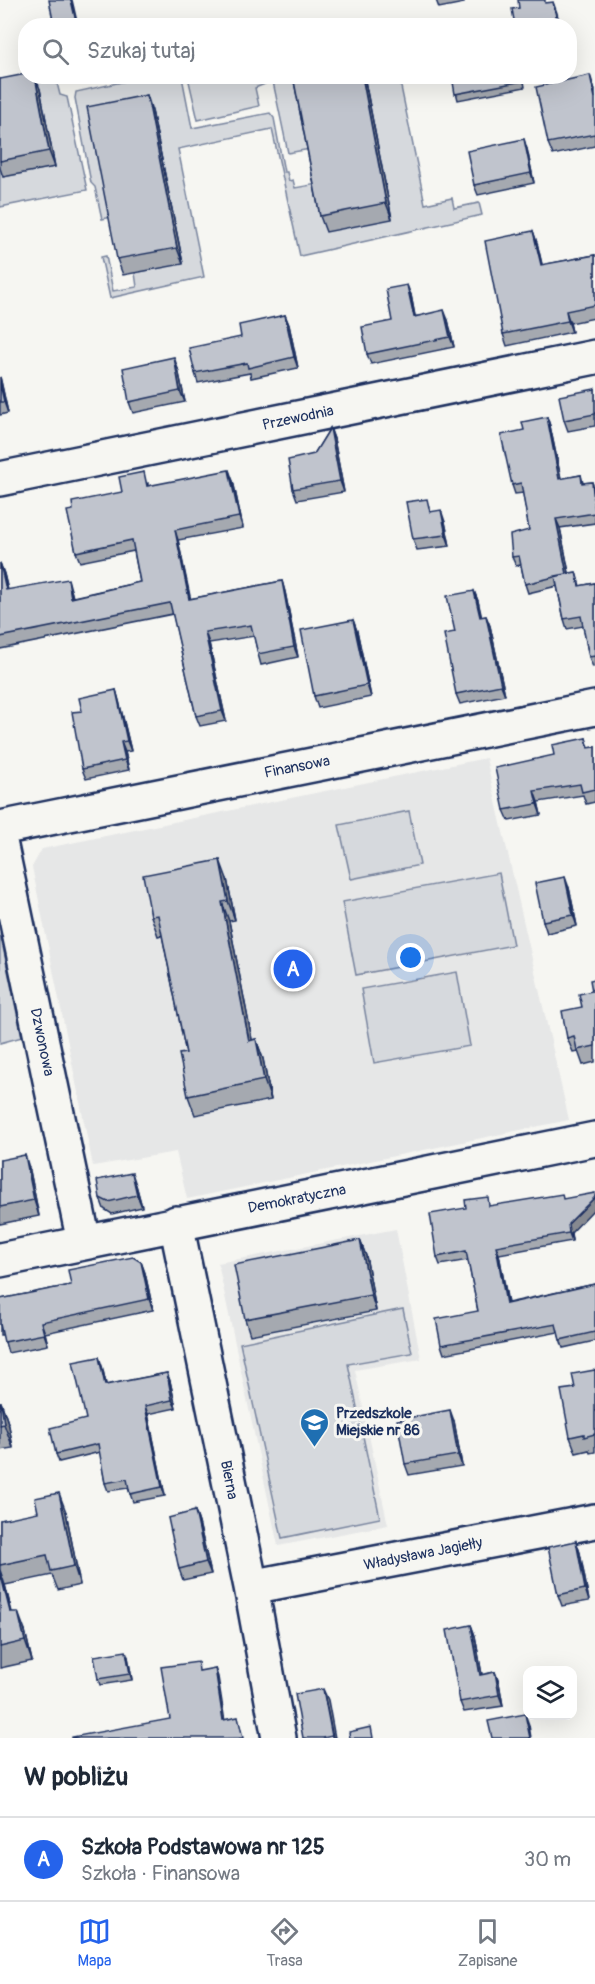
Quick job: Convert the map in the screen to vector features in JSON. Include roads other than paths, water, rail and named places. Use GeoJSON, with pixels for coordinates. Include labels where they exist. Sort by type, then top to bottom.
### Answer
{"type":"FeatureCollection","features":[{"type":"Feature","properties":{"kind":"street","name":"Przewodnia"},"geometry":{"type":"LineString","coordinates":[[0,479],[595,357]]}},
{"type":"Feature","properties":{"kind":"street","name":"Finansowa"},"geometry":{"type":"LineString","coordinates":[[0,828],[595,708]]}},
{"type":"Feature","properties":{"kind":"street","name":"Dzwonowa"},"geometry":{"type":"LineString","coordinates":[[0,842],[84,1242]]}},
{"type":"Feature","properties":{"kind":"street","name":"Demokratyczna"},"geometry":{"type":"LineString","coordinates":[[0,1260],[595,1139]]}},
{"type":"Feature","properties":{"kind":"street","name":"Bierna"},"geometry":{"type":"LineString","coordinates":[[176,1224],[251,1587],[279,1738]]}},
{"type":"Feature","properties":{"kind":"street","name":"Władysława Jagiełły"},"geometry":{"type":"LineString","coordinates":[[251,1587],[595,1521]]}},
{"type":"Feature","properties":{"kind":"place","name":"Szkoła Podstawowa nr 125"},"geometry":{"type":"Point","coordinates":[293,969]}},
{"type":"Feature","properties":{"kind":"place","name":"Przedszkole Miejskie nr 86"},"geometry":{"type":"Point","coordinates":[315,1448]}}]}
